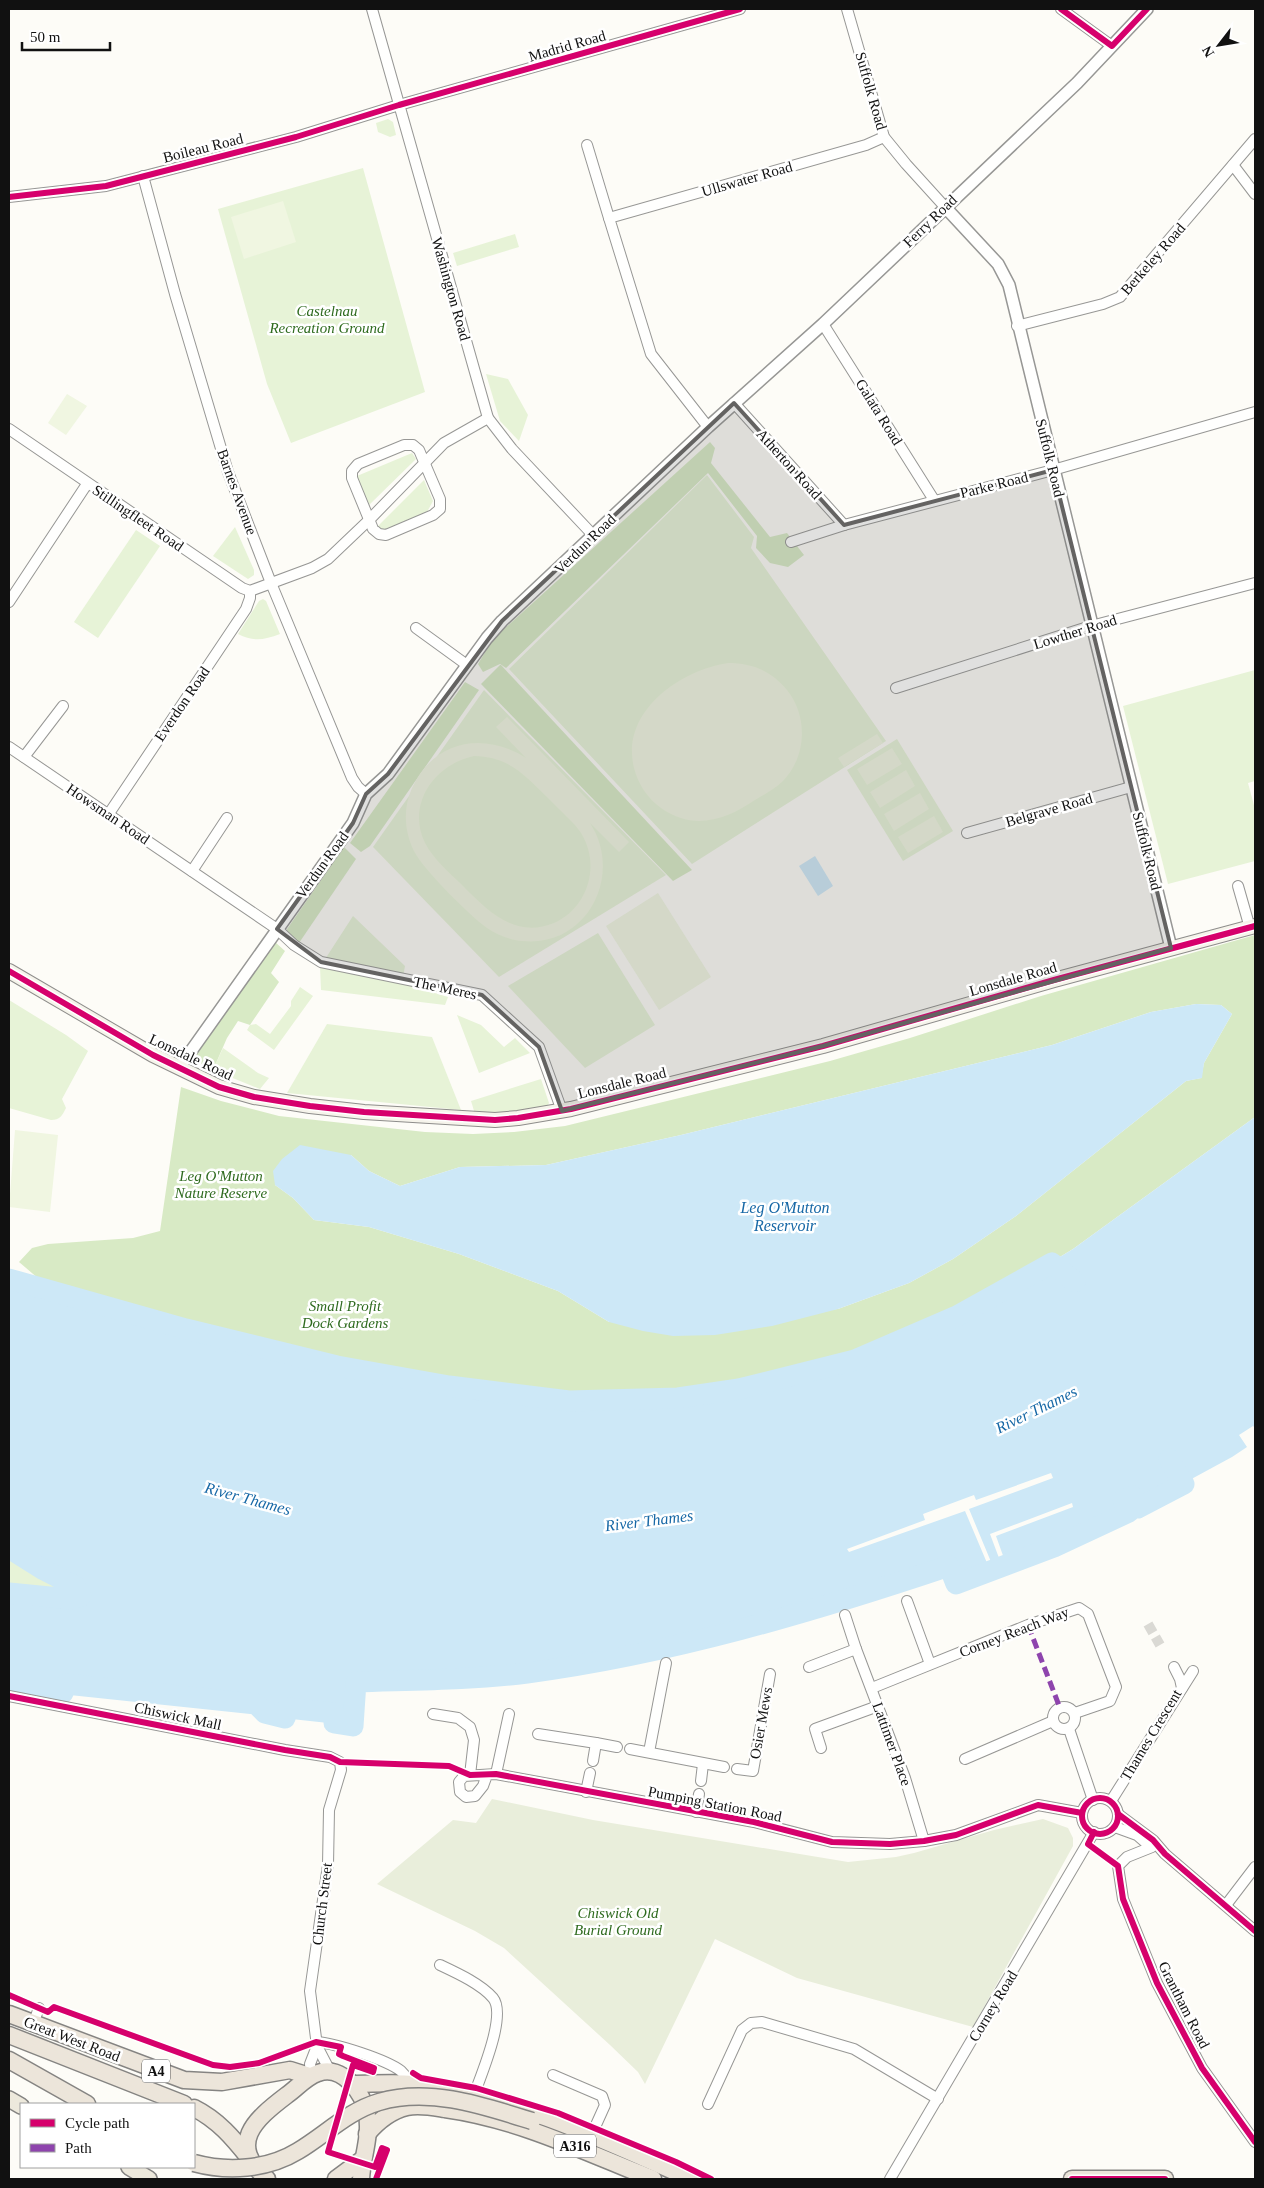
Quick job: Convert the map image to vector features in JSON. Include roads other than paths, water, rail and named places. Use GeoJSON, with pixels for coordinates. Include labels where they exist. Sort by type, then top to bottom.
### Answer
{"type":"FeatureCollection","features":[{"type":"Feature","properties":{"kind":"highway","name":"Great West Road"},"geometry":{"type":"LineString","coordinates":[[9,2014],[184,2080],[222,2082],[290,2070],[310,2076]]}},
{"type":"Feature","properties":{"kind":"highway","name":"Great West Road"},"geometry":{"type":"LineString","coordinates":[[9,2035],[181,2103]]}},
{"type":"Feature","properties":{"kind":"highway"},"geometry":{"type":"LineString","coordinates":[[9,2060],[80,2100]]}},
{"type":"Feature","properties":{"kind":"highway"},"geometry":{"type":"LineString","coordinates":[[251,2167],[247,2148],[248,2139],[252,2126],[259,2117],[310,2076],[330,2071],[352,2084],[363,2100],[367,2113],[367,2134],[362,2159],[361,2179]]}},
{"type":"Feature","properties":{"kind":"highway","name":"A316"},"geometry":{"type":"LineString","coordinates":[[352,2084],[410,2084],[474,2095],[554,2119],[691,2179]]}},
{"type":"Feature","properties":{"kind":"highway","name":"A316"},"geometry":{"type":"LineString","coordinates":[[195,2163],[214,2167],[239,2168],[269,2163],[297,2152],[363,2108],[378,2102],[409,2097],[433,2097],[457,2100],[532,2121],[575,2136],[674,2179]]}},
{"type":"Feature","properties":{"kind":"highway","name":"A316"},"geometry":{"type":"LineString","coordinates":[[367,2134],[387,2115],[407,2107],[421,2106],[458,2111],[495,2119],[570,2144],[653,2179]]}},
{"type":"Feature","properties":{"kind":"highway"},"geometry":{"type":"LineString","coordinates":[[195,2109],[216,2121],[232,2136],[251,2167],[267,2179]]}},
{"type":"Feature","properties":{"kind":"highway"},"geometry":{"type":"LineString","coordinates":[[336,2179],[362,2159]]}},
{"type":"Feature","properties":{"kind":"highway"},"geometry":{"type":"LineString","coordinates":[[1072,2179],[1165,2179]]}},
{"type":"Feature","properties":{"kind":"main road","name":"Lonsdale Road"},"geometry":{"type":"LineString","coordinates":[[9,970],[153,1055],[219,1087],[254,1097],[364,1112],[495,1120],[562,1111],[823,1046],[1171,948],[1253,927]]}},
{"type":"Feature","properties":{"kind":"main road"},"geometry":{"type":"LineString","coordinates":[[140,2173],[157,2179]]}},
{"type":"Feature","properties":{"kind":"street","name":"Washington Road"},"geometry":{"type":"LineString","coordinates":[[372,9],[488,418],[512,449],[592,535]]}},
{"type":"Feature","properties":{"kind":"street","name":"Madrid Road"},"geometry":{"type":"LineString","coordinates":[[399,105],[740,9]]}},
{"type":"Feature","properties":{"kind":"street","name":"Suffolk Road"},"geometry":{"type":"LineString","coordinates":[[847,9],[884,137],[1002,270],[1009,285],[1171,948]]}},
{"type":"Feature","properties":{"kind":"street"},"geometry":{"type":"LineString","coordinates":[[1061,9],[1112,46]]}},
{"type":"Feature","properties":{"kind":"street","name":"Ferry Road"},"geometry":{"type":"LineString","coordinates":[[708,427],[823,324],[1078,82],[1147,9]]}},
{"type":"Feature","properties":{"kind":"street","name":"Boileau Road"},"geometry":{"type":"LineString","coordinates":[[9,197],[94,188],[296,136],[399,105]]}},
{"type":"Feature","properties":{"kind":"street","name":"Ullswater Road"},"geometry":{"type":"LineString","coordinates":[[609,218],[866,145],[884,137]]}},
{"type":"Feature","properties":{"kind":"street","name":"Berkeley Road"},"geometry":{"type":"LineString","coordinates":[[1018,326],[1103,304],[1120,297],[1255,139]]}},
{"type":"Feature","properties":{"kind":"street"},"geometry":{"type":"LineString","coordinates":[[587,145],[651,354],[708,427]]}},
{"type":"Feature","properties":{"kind":"street"},"geometry":{"type":"LineString","coordinates":[[1233,165],[1255,194]]}},
{"type":"Feature","properties":{"kind":"street","name":"Barnes Avenue"},"geometry":{"type":"LineString","coordinates":[[143,176],[225,464],[271,583],[352,778],[366,794]]}},
{"type":"Feature","properties":{"kind":"street","name":"Galata Road"},"geometry":{"type":"LineString","coordinates":[[823,324],[934,500]]}},
{"type":"Feature","properties":{"kind":"street","name":"Atherton Road"},"geometry":{"type":"LineString","coordinates":[[734,403],[844,525]]}},
{"type":"Feature","properties":{"kind":"street","name":"Parke Road"},"geometry":{"type":"LineString","coordinates":[[791,542],[844,525],[1053,470],[1255,412]]}},
{"type":"Feature","properties":{"kind":"street"},"geometry":{"type":"LineString","coordinates":[[250,590],[320,564],[370,519],[444,443],[488,418]]}},
{"type":"Feature","properties":{"kind":"street","name":"Verdun Road"},"geometry":{"type":"LineString","coordinates":[[179,1068],[353,823],[366,794],[388,774],[467,665],[502,621],[708,427]]}},
{"type":"Feature","properties":{"kind":"street","name":"Stillingfleet Road"},"geometry":{"type":"LineString","coordinates":[[9,429],[242,588],[250,590]]}},
{"type":"Feature","properties":{"kind":"street"},"geometry":{"type":"LineString","coordinates":[[412,444],[419,450],[440,499],[440,509],[433,515],[386,534],[378,534],[370,519],[352,478],[352,471],[358,464],[404,445],[412,444]]}},
{"type":"Feature","properties":{"kind":"street"},"geometry":{"type":"LineString","coordinates":[[9,602],[87,484]]}},
{"type":"Feature","properties":{"kind":"street","name":"Lowther Road"},"geometry":{"type":"LineString","coordinates":[[896,688],[1091,626],[1255,583]]}},
{"type":"Feature","properties":{"kind":"street","name":"Everdon Road"},"geometry":{"type":"LineString","coordinates":[[108,815],[246,609],[250,598],[250,590]]}},
{"type":"Feature","properties":{"kind":"street"},"geometry":{"type":"LineString","coordinates":[[416,628],[467,665]]}},
{"type":"Feature","properties":{"kind":"street"},"geometry":{"type":"LineString","coordinates":[[24,757],[63,706]]}},
{"type":"Feature","properties":{"kind":"street","name":"Howsman Road"},"geometry":{"type":"LineString","coordinates":[[9,747],[277,929]]}},
{"type":"Feature","properties":{"kind":"street","name":"Belgrave Road"},"geometry":{"type":"LineString","coordinates":[[967,833],[1132,787]]}},
{"type":"Feature","properties":{"kind":"street"},"geometry":{"type":"LineString","coordinates":[[192,871],[226,818]]}},
{"type":"Feature","properties":{"kind":"street"},"geometry":{"type":"LineString","coordinates":[[1238,886],[1253,927]]}},
{"type":"Feature","properties":{"kind":"street","name":"The Meres"},"geometry":{"type":"LineString","coordinates":[[277,929],[294,945],[321,962],[482,995],[539,1047],[562,1111]]}},
{"type":"Feature","properties":{"kind":"street"},"geometry":{"type":"LineString","coordinates":[[907,1601],[930,1664]]}},
{"type":"Feature","properties":{"kind":"street","name":"Corney Reach Way"},"geometry":{"type":"LineString","coordinates":[[872,1688],[1028,1625],[1079,1608],[1088,1614],[1116,1687],[1110,1701],[1075,1714]]}},
{"type":"Feature","properties":{"kind":"street","name":"Lattimer Place"},"geometry":{"type":"LineString","coordinates":[[845,1615],[904,1778],[924,1840]]}},
{"type":"Feature","properties":{"kind":"street"},"geometry":{"type":"LineString","coordinates":[[809,1667],[856,1648]]}},
{"type":"Feature","properties":{"kind":"street"},"geometry":{"type":"LineString","coordinates":[[649,1752],[666,1663]]}},
{"type":"Feature","properties":{"kind":"street","name":"Thames Crescent"},"geometry":{"type":"LineString","coordinates":[[1110,1801],[1182,1688],[1174,1668]]}},
{"type":"Feature","properties":{"kind":"street"},"geometry":{"type":"LineString","coordinates":[[1182,1688],[1193,1671]]}},
{"type":"Feature","properties":{"kind":"street","name":"Osier Mews"},"geometry":{"type":"LineString","coordinates":[[737,1769],[753,1771],[770,1674]]}},
{"type":"Feature","properties":{"kind":"street","name":"Chiswick Mall"},"geometry":{"type":"LineString","coordinates":[[9,1695],[285,1750],[330,1756],[340,1762]]}},
{"type":"Feature","properties":{"kind":"street"},"geometry":{"type":"LineString","coordinates":[[821,1748],[815,1729],[878,1706]]}},
{"type":"Feature","properties":{"kind":"street"},"geometry":{"type":"LineString","coordinates":[[1067,1707],[1075,1714],[1074,1724],[1069,1729],[1060,1728],[1054,1721],[1055,1712],[1060,1708],[1067,1707]]}},
{"type":"Feature","properties":{"kind":"street"},"geometry":{"type":"LineString","coordinates":[[433,1714],[458,1718],[470,1727],[474,1740],[470,1775],[464,1776],[459,1782],[460,1792],[466,1797],[475,1796],[480,1792],[492,1775],[509,1714]]}},
{"type":"Feature","properties":{"kind":"street"},"geometry":{"type":"LineString","coordinates":[[966,1759],[1054,1721]]}},
{"type":"Feature","properties":{"kind":"street"},"geometry":{"type":"LineString","coordinates":[[1069,1729],[1093,1800]]}},
{"type":"Feature","properties":{"kind":"street"},"geometry":{"type":"LineString","coordinates":[[538,1734],[617,1746]]}},
{"type":"Feature","properties":{"kind":"street"},"geometry":{"type":"LineString","coordinates":[[593,1761],[596,1743]]}},
{"type":"Feature","properties":{"kind":"street"},"geometry":{"type":"LineString","coordinates":[[630,1749],[724,1767]]}},
{"type":"Feature","properties":{"kind":"street","name":"Church Street"},"geometry":{"type":"LineString","coordinates":[[330,2071],[316,2044],[310,1992],[328,1865],[329,1810],[341,1770],[340,1762]]}},
{"type":"Feature","properties":{"kind":"street"},"geometry":{"type":"LineString","coordinates":[[701,1781],[703,1764]]}},
{"type":"Feature","properties":{"kind":"street"},"geometry":{"type":"LineString","coordinates":[[586,1792],[590,1773]]}},
{"type":"Feature","properties":{"kind":"street","name":"Pumping Station Road"},"geometry":{"type":"LineString","coordinates":[[470,1775],[492,1775],[754,1822],[832,1842],[890,1844],[924,1840],[956,1834],[1038,1805],[1082,1813]]}},
{"type":"Feature","properties":{"kind":"street"},"geometry":{"type":"LineString","coordinates":[[696,1812],[699,1794]]}},
{"type":"Feature","properties":{"kind":"street"},"geometry":{"type":"LineString","coordinates":[[1118,1814],[1114,1827],[1105,1833],[1094,1832],[1085,1825],[1082,1813],[1084,1808],[1093,1800],[1099,1798],[1110,1801],[1118,1814],[1153,1840],[1156,1848]]}},
{"type":"Feature","properties":{"kind":"street"},"geometry":{"type":"LineString","coordinates":[[1114,1827],[1137,1835],[1156,1848],[1255,1931]]}},
{"type":"Feature","properties":{"kind":"street","name":"Corney Road"},"geometry":{"type":"LineString","coordinates":[[890,2179],[1094,1832]]}},
{"type":"Feature","properties":{"kind":"street","name":"Grantham Road"},"geometry":{"type":"LineString","coordinates":[[1137,1835],[1137,1844],[1132,1854],[1118,1866],[1123,1899],[1131,1922],[1157,1983],[1202,2068],[1255,2142]]}},
{"type":"Feature","properties":{"kind":"street"},"geometry":{"type":"LineString","coordinates":[[1132,1854],[1156,1848]]}},
{"type":"Feature","properties":{"kind":"street"},"geometry":{"type":"LineString","coordinates":[[1226,1905],[1255,1867]]}},
{"type":"Feature","properties":{"kind":"street"},"geometry":{"type":"LineString","coordinates":[[440,1965],[467,1979],[493,1999],[496,2007],[496,2028],[474,2095]]}},
{"type":"Feature","properties":{"kind":"street"},"geometry":{"type":"LineString","coordinates":[[33,2024],[39,2008]]}},
{"type":"Feature","properties":{"kind":"street"},"geometry":{"type":"LineString","coordinates":[[708,2104],[742,2030],[751,2023],[762,2022],[854,2049],[938,2099]]}},
{"type":"Feature","properties":{"kind":"street"},"geometry":{"type":"LineString","coordinates":[[316,2044],[341,2047],[391,2065],[401,2071],[410,2084]]}},
{"type":"Feature","properties":{"kind":"street","name":"Church Street"},"geometry":{"type":"LineString","coordinates":[[310,2076],[310,2064],[316,2044]]}},
{"type":"Feature","properties":{"kind":"street"},"geometry":{"type":"LineString","coordinates":[[553,2075],[602,2096],[605,2105],[592,2136]]}},
{"type":"Feature","properties":{"kind":"water"},"geometry":{"type":"Polygon","coordinates":[[[815,856],[833,886],[818,896],[799,866],[815,856]]]}},
{"type":"Feature","properties":{"kind":"water","name":"Leg O'Mutton Reservoir"},"geometry":{"type":"Polygon","coordinates":[[[1196,1004],[1221,1005],[1232,1014],[1204,1063],[1202,1078],[1186,1081],[1016,1216],[953,1259],[909,1283],[838,1309],[772,1326],[715,1335],[673,1336],[643,1331],[609,1322],[558,1291],[459,1254],[369,1227],[314,1220],[293,1198],[275,1185],[273,1171],[282,1159],[300,1145],[351,1155],[369,1171],[400,1186],[460,1167],[546,1165],[681,1135],[1052,1045],[1151,1012],[1196,1004]]]}},
{"type":"Feature","properties":{"kind":"water","name":"River Thames"},"geometry":{"type":"Polygon","coordinates":[[[1255,1117],[1255,1428],[1253,1426],[1239,1435],[1247,1447],[1138,1508],[1133,1496],[1124,1500],[1129,1512],[1054,1547],[956,1584],[948,1566],[793,1616],[634,1655],[527,1673],[485,1677],[357,1682],[353,1726],[334,1723],[333,1713],[288,1708],[285,1718],[265,1713],[256,1704],[67,1684],[63,1693],[9,1690],[9,1593],[69,1599],[81,1596],[75,1586],[44,1570],[9,1548],[9,1279],[186,1329],[337,1366],[449,1386],[569,1401],[678,1398],[739,1389],[855,1360],[957,1316],[1007,1289],[1073,1249],[1255,1117]]]}},
{"type":"Feature","properties":{"kind":"waterway"},"geometry":{"type":"LineString","coordinates":[[9,1279],[186,1329],[337,1366],[449,1386],[569,1401],[678,1398],[739,1389],[855,1360],[957,1316],[1052,1263],[1075,1282]]}},
{"type":"Feature","properties":{"kind":"waterway"},"geometry":{"type":"LineString","coordinates":[[9,1690],[63,1693],[66,1684],[256,1704],[265,1713],[285,1718],[288,1708],[334,1713],[334,1723],[353,1726],[356,1682],[485,1677],[581,1665],[634,1655],[740,1630],[949,1566],[956,1584],[1054,1547],[1129,1512],[1123,1500],[1133,1496],[1138,1508],[1184,1484],[1169,1459]]}},
{"type":"Feature","properties":{"kind":"waterway"},"geometry":{"type":"LineString","coordinates":[[9,1548],[44,1570],[75,1586],[81,1596],[70,1599],[9,1593]]}},
{"type":"Feature","properties":{"kind":"tunnel"},"geometry":{"type":"LineString","coordinates":[[1148,1624],[1160,1645]]}},
{"type":"Feature","properties":{"kind":"park label","name":"Castelnau Recreation Ground"},"geometry":{"type":"Point","coordinates":[327,320]}},
{"type":"Feature","properties":{"kind":"park label","name":"Leg O'Mutton Nature Reserve"},"geometry":{"type":"Point","coordinates":[221,1184]}},
{"type":"Feature","properties":{"kind":"park label","name":"Small Profit Dock Gardens"},"geometry":{"type":"Point","coordinates":[345,1314]}},
{"type":"Feature","properties":{"kind":"park label","name":"Chiswick Old Burial Ground"},"geometry":{"type":"Point","coordinates":[618,1922]}}]}
